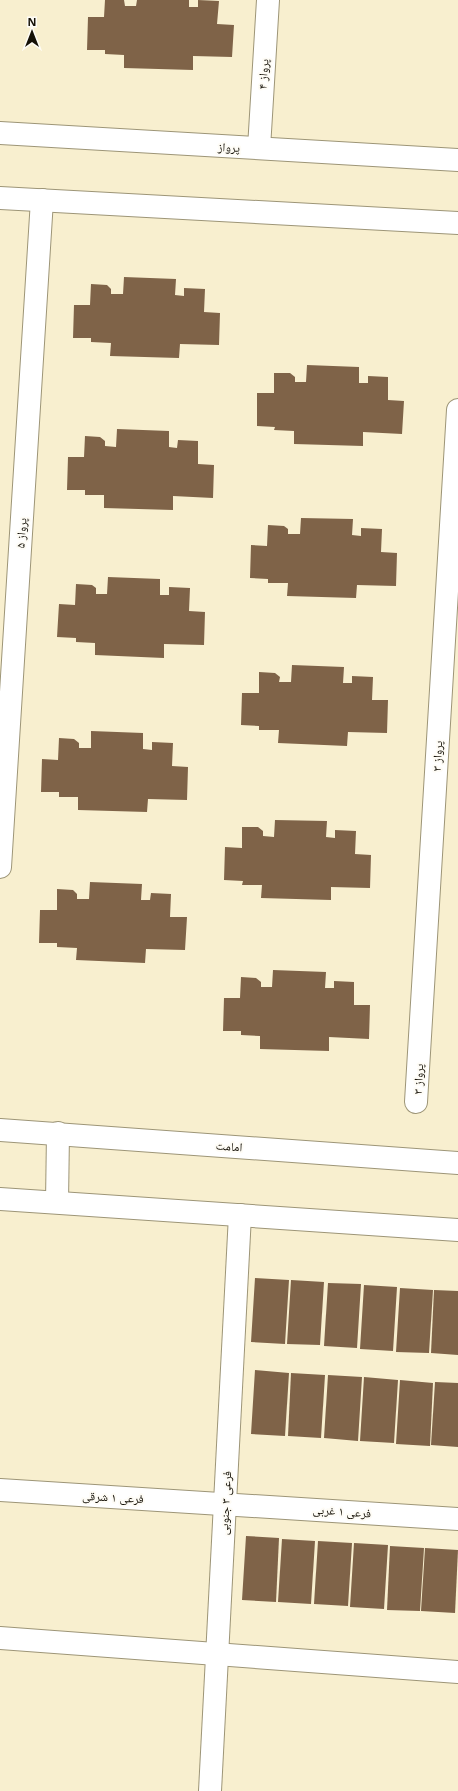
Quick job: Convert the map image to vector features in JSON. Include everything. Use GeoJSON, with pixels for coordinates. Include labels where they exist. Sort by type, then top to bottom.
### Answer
{"type":"FeatureCollection","features":[{"type":"Feature","properties":{"kind":"street","name":"پرواز ۴"},"geometry":{"type":"LineString","coordinates":[[259,148],[268,0]]}},
{"type":"Feature","properties":{"kind":"street","name":"پرواز"},"geometry":{"type":"LineString","coordinates":[[0,133],[458,160]]}},
{"type":"Feature","properties":{"kind":"street"},"geometry":{"type":"LineString","coordinates":[[0,198],[458,223]]}},
{"type":"Feature","properties":{"kind":"street","name":"پرواز ۵"},"geometry":{"type":"LineString","coordinates":[[0,867],[42,200]]}},
{"type":"Feature","properties":{"kind":"street","name":"پرواز ۳"},"geometry":{"type":"LineString","coordinates":[[416,1102],[458,410]]}},
{"type":"Feature","properties":{"kind":"street","name":"امامت"},"geometry":{"type":"LineString","coordinates":[[0,1130],[458,1163]]}},
{"type":"Feature","properties":{"kind":"street"},"geometry":{"type":"LineString","coordinates":[[57,1202],[58,1133]]}},
{"type":"Feature","properties":{"kind":"street"},"geometry":{"type":"LineString","coordinates":[[0,1198],[458,1230]]}},
{"type":"Feature","properties":{"kind":"street","name":"فرعی ۳ جنوبی"},"geometry":{"type":"LineString","coordinates":[[210,1791],[240,1215]]}},
{"type":"Feature","properties":{"kind":"street","name":"فرعی ۱ شرقی"},"geometry":{"type":"LineString","coordinates":[[0,1490],[225,1504]]}},
{"type":"Feature","properties":{"kind":"street","name":"فرعی ۱ غربی"},"geometry":{"type":"LineString","coordinates":[[225,1504],[458,1519]]}},
{"type":"Feature","properties":{"kind":"street"},"geometry":{"type":"LineString","coordinates":[[0,1638],[458,1672]]}},
{"type":"Feature","properties":{"kind":"building"},"geometry":{"type":"Polygon","coordinates":[[[105,0],[124,0],[125,6],[136,6],[137,0],[189,0],[189,7],[198,7],[198,0],[219,1],[217,24],[234,25],[232,57],[193,56],[193,70],[124,68],[124,55],[105,54],[105,50],[87,50],[88,17],[104,17],[105,0]]]}},
{"type":"Feature","properties":{"kind":"building"},"geometry":{"type":"Polygon","coordinates":[[[124,277],[176,279],[175,295],[184,296],[184,288],[205,289],[204,312],[220,313],[219,345],[180,344],[179,358],[110,356],[111,343],[91,342],[91,338],[73,338],[74,305],[90,305],[91,284],[107,285],[111,289],[111,294],[123,294],[124,277]]]}},
{"type":"Feature","properties":{"kind":"building"},"geometry":{"type":"Polygon","coordinates":[[[307,365],[359,367],[359,383],[368,383],[368,376],[388,377],[388,400],[404,401],[402,434],[363,432],[363,446],[294,444],[294,431],[274,430],[275,427],[257,426],[257,393],[274,393],[274,373],[290,373],[295,377],[295,382],[306,382],[307,365]]]}},
{"type":"Feature","properties":{"kind":"building"},"geometry":{"type":"Polygon","coordinates":[[[117,429],[169,431],[169,447],[177,448],[178,440],[198,441],[198,464],[214,465],[213,498],[173,496],[173,510],[104,508],[104,495],[85,495],[85,490],[67,490],[68,457],[84,457],[85,436],[100,437],[105,441],[105,446],[116,447],[117,429]]]}},
{"type":"Feature","properties":{"kind":"building"},"geometry":{"type":"Polygon","coordinates":[[[301,518],[353,519],[352,535],[361,536],[361,528],[382,529],[381,552],[397,553],[396,586],[357,585],[356,598],[287,596],[288,583],[268,583],[268,579],[250,578],[251,545],[267,546],[268,525],[284,526],[288,529],[288,534],[300,534],[301,518]]]}},
{"type":"Feature","properties":{"kind":"building"},"geometry":{"type":"Polygon","coordinates":[[[108,577],[160,579],[160,595],[169,595],[169,587],[190,588],[189,611],[205,612],[204,645],[164,644],[164,658],[95,655],[95,643],[76,642],[76,638],[57,637],[59,604],[75,605],[76,584],[92,585],[96,588],[96,594],[107,594],[108,577]]]}},
{"type":"Feature","properties":{"kind":"building"},"geometry":{"type":"Polygon","coordinates":[[[292,665],[344,667],[343,683],[352,683],[352,676],[373,677],[372,700],[388,700],[387,733],[348,732],[347,746],[278,743],[279,730],[259,730],[259,726],[241,725],[242,693],[259,693],[259,672],[275,673],[280,677],[279,682],[291,682],[292,665]]]}},
{"type":"Feature","properties":{"kind":"building"},"geometry":{"type":"Polygon","coordinates":[[[91,731],[143,733],[143,749],[152,750],[152,742],[173,743],[172,766],[188,767],[187,800],[148,799],[147,812],[78,810],[78,797],[59,797],[59,792],[41,792],[42,759],[58,760],[59,738],[74,739],[79,743],[79,748],[91,748],[91,731]]]}},
{"type":"Feature","properties":{"kind":"building"},"geometry":{"type":"Polygon","coordinates":[[[275,820],[327,821],[326,837],[335,838],[335,830],[356,831],[355,854],[371,855],[370,888],[331,887],[331,900],[261,898],[262,885],[242,885],[243,881],[224,880],[225,847],[242,848],[242,827],[258,827],[263,831],[263,836],[274,837],[275,820]]]}},
{"type":"Feature","properties":{"kind":"building"},"geometry":{"type":"Polygon","coordinates":[[[90,882],[142,884],[141,900],[150,900],[151,893],[171,894],[170,917],[187,917],[185,950],[146,949],[145,963],[76,960],[77,948],[57,947],[57,943],[39,943],[40,910],[57,910],[57,889],[73,890],[77,894],[77,899],[89,899],[90,882]]]}},
{"type":"Feature","properties":{"kind":"building"},"geometry":{"type":"Polygon","coordinates":[[[273,970],[326,972],[325,988],[334,988],[334,981],[354,982],[354,1005],[370,1005],[369,1039],[329,1037],[329,1051],[260,1049],[260,1036],[241,1035],[241,1031],[223,1031],[224,998],[240,998],[241,977],[256,978],[261,982],[261,987],[272,987],[273,970]]]}},
{"type":"Feature","properties":{"kind":"building"},"geometry":{"type":"Polygon","coordinates":[[[255,1278],[289,1280],[285,1344],[251,1342],[255,1278]]]}},
{"type":"Feature","properties":{"kind":"building"},"geometry":{"type":"Polygon","coordinates":[[[291,1280],[324,1282],[320,1345],[287,1344],[291,1280]]]}},
{"type":"Feature","properties":{"kind":"building"},"geometry":{"type":"Polygon","coordinates":[[[328,1283],[361,1284],[357,1348],[324,1346],[328,1283]]]}},
{"type":"Feature","properties":{"kind":"building"},"geometry":{"type":"Polygon","coordinates":[[[364,1285],[397,1287],[393,1351],[360,1349],[364,1285]]]}},
{"type":"Feature","properties":{"kind":"building"},"geometry":{"type":"Polygon","coordinates":[[[400,1288],[433,1290],[429,1353],[396,1352],[400,1288]]]}},
{"type":"Feature","properties":{"kind":"building"},"geometry":{"type":"Polygon","coordinates":[[[434,1290],[458,1291],[458,1355],[431,1353],[434,1290]]]}},
{"type":"Feature","properties":{"kind":"building"},"geometry":{"type":"Polygon","coordinates":[[[255,1370],[289,1373],[285,1436],[251,1434],[255,1370]]]}},
{"type":"Feature","properties":{"kind":"building"},"geometry":{"type":"Polygon","coordinates":[[[291,1373],[325,1375],[321,1438],[288,1436],[291,1373]]]}},
{"type":"Feature","properties":{"kind":"building"},"geometry":{"type":"Polygon","coordinates":[[[328,1375],[362,1377],[358,1441],[324,1438],[328,1375]]]}},
{"type":"Feature","properties":{"kind":"building"},"geometry":{"type":"Polygon","coordinates":[[[364,1377],[398,1380],[394,1443],[360,1441],[364,1377]]]}},
{"type":"Feature","properties":{"kind":"building"},"geometry":{"type":"Polygon","coordinates":[[[400,1380],[433,1383],[430,1446],[396,1444],[400,1380]]]}},
{"type":"Feature","properties":{"kind":"building"},"geometry":{"type":"Polygon","coordinates":[[[435,1382],[458,1383],[458,1447],[431,1445],[435,1382]]]}},
{"type":"Feature","properties":{"kind":"building"},"geometry":{"type":"Polygon","coordinates":[[[246,1536],[279,1538],[276,1602],[242,1600],[246,1536]]]}},
{"type":"Feature","properties":{"kind":"building"},"geometry":{"type":"Polygon","coordinates":[[[282,1539],[315,1541],[311,1604],[278,1602],[282,1539]]]}},
{"type":"Feature","properties":{"kind":"building"},"geometry":{"type":"Polygon","coordinates":[[[318,1541],[352,1543],[348,1606],[314,1604],[318,1541]]]}},
{"type":"Feature","properties":{"kind":"building"},"geometry":{"type":"Polygon","coordinates":[[[354,1543],[388,1545],[384,1609],[350,1607],[354,1543]]]}},
{"type":"Feature","properties":{"kind":"building"},"geometry":{"type":"Polygon","coordinates":[[[390,1546],[424,1548],[420,1611],[387,1610],[390,1546]]]}},
{"type":"Feature","properties":{"kind":"building"},"geometry":{"type":"Polygon","coordinates":[[[425,1548],[458,1550],[455,1613],[421,1611],[425,1548]]]}}]}
